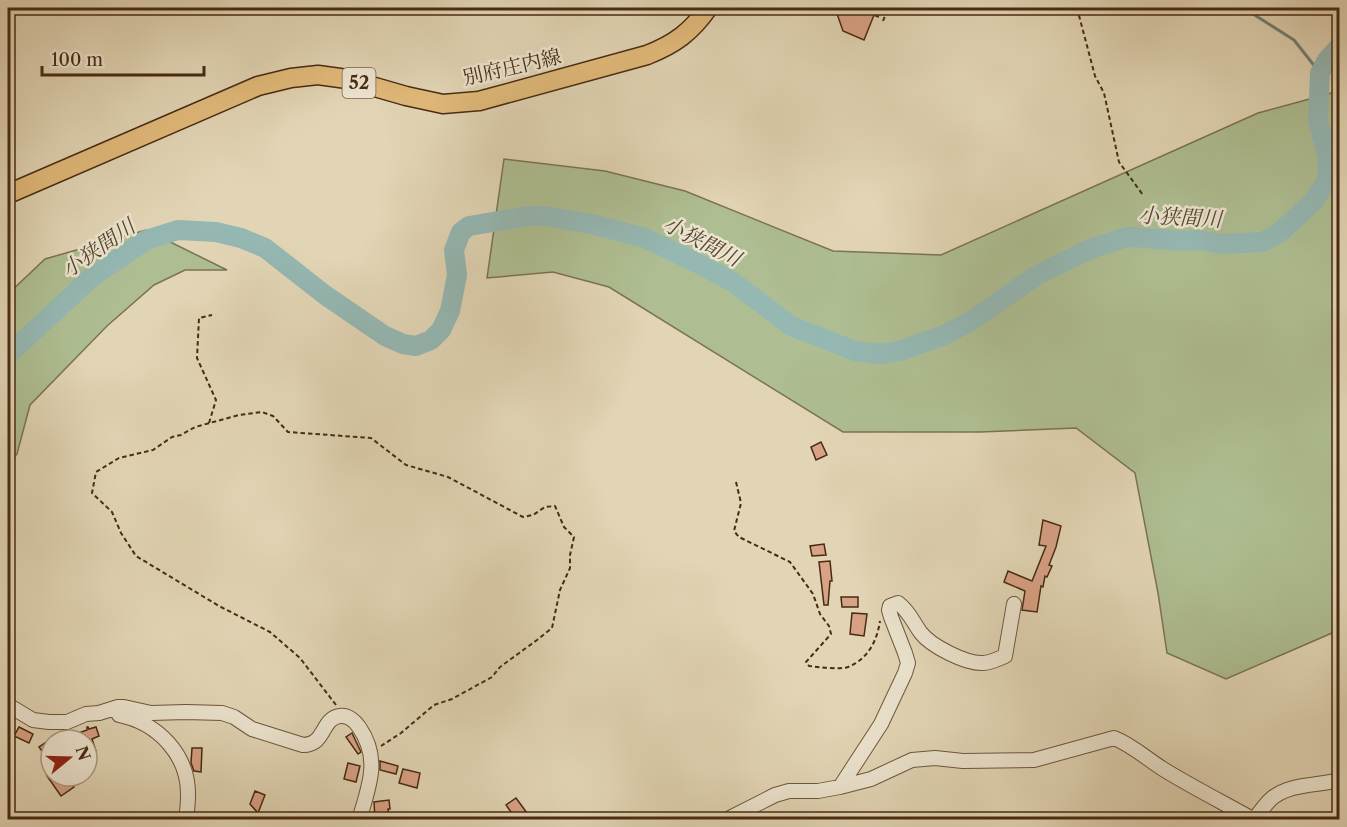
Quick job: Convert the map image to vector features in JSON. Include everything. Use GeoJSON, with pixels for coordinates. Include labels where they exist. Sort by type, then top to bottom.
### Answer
{"type":"FeatureCollection","features":[{"type":"Feature","properties":{"kind":"main road","name":"別府庄内線"},"geometry":{"type":"LineString","coordinates":[[8,194],[258,86],[291,78],[318,75],[347,79],[443,104],[479,101],[653,53],[688,32],[708,8]]}},
{"type":"Feature","properties":{"kind":"street"},"geometry":{"type":"LineString","coordinates":[[840,787],[881,724],[908,663],[889,610],[890,606],[898,603],[904,607],[921,633],[931,643],[968,661],[983,663],[1005,656],[1014,604]]}},
{"type":"Feature","properties":{"kind":"street"},"geometry":{"type":"LineString","coordinates":[[8,705],[33,720],[49,722],[67,722],[87,714],[118,707],[151,713],[222,712],[252,729],[303,745],[310,745],[321,737],[333,719],[340,716],[348,717],[355,721],[361,729],[373,760],[368,790],[359,819]]}},
{"type":"Feature","properties":{"kind":"street"},"geometry":{"type":"LineString","coordinates":[[99,713],[132,718],[151,727],[167,740],[186,775],[189,796],[186,819]]}},
{"type":"Feature","properties":{"kind":"street"},"geometry":{"type":"LineString","coordinates":[[726,819],[775,795],[789,791],[818,791],[840,787],[871,779],[912,760],[935,758],[963,761],[1034,760],[1114,738],[1171,774],[1254,819],[1279,793],[1315,783],[1340,780]]}},
{"type":"Feature","properties":{"kind":"path"},"geometry":{"type":"LineString","coordinates":[[884,21],[888,8]]}},
{"type":"Feature","properties":{"kind":"path"},"geometry":{"type":"LineString","coordinates":[[1077,8],[1095,76],[1104,93],[1119,162],[1143,195]]}},
{"type":"Feature","properties":{"kind":"path"},"geometry":{"type":"LineString","coordinates":[[209,423],[216,400],[197,358],[199,318],[212,315]]}},
{"type":"Feature","properties":{"kind":"path"},"geometry":{"type":"LineString","coordinates":[[340,716],[337,705],[300,658],[270,632],[219,606],[136,556],[121,533],[112,512],[92,493],[96,471],[118,458],[153,450],[172,437],[195,427],[239,415],[262,412],[273,416],[288,432],[371,438],[406,465],[448,477],[523,517],[533,515],[545,507],[555,506],[564,527],[574,537],[570,568],[560,590],[552,628],[500,667],[492,677],[452,699],[434,705],[401,733],[371,752]]}},
{"type":"Feature","properties":{"kind":"path"},"geometry":{"type":"LineString","coordinates":[[736,482],[741,503],[734,531],[739,537],[790,562],[813,594],[820,614],[829,626],[831,634],[806,662],[809,666],[846,667],[866,656],[878,634],[882,610],[889,610]]}},
{"type":"Feature","properties":{"kind":"green space"},"geometry":{"type":"Polygon","coordinates":[[[1339,91],[1339,630],[1226,679],[1167,653],[1135,473],[1076,428],[980,432],[843,432],[609,287],[553,272],[487,278],[504,159],[605,171],[685,191],[833,251],[941,255],[1258,113],[1339,91]]]}},
{"type":"Feature","properties":{"kind":"green space"},"geometry":{"type":"Polygon","coordinates":[[[146,230],[227,270],[185,270],[154,285],[107,326],[30,405],[17,454],[8,465],[8,294],[45,259],[146,230]]]}},
{"type":"Feature","properties":{"kind":"building"},"geometry":{"type":"Polygon","coordinates":[[[835,8],[881,8],[878,17],[874,15],[864,40],[843,31],[835,8]]]}},
{"type":"Feature","properties":{"kind":"building"},"geometry":{"type":"Polygon","coordinates":[[[821,442],[827,455],[816,460],[811,447],[821,442]]]}},
{"type":"Feature","properties":{"kind":"building"},"geometry":{"type":"Polygon","coordinates":[[[1043,520],[1061,526],[1049,565],[1052,566],[1047,577],[1045,576],[1043,587],[1041,586],[1037,612],[1022,610],[1025,591],[1004,582],[1008,571],[1032,581],[1046,546],[1039,545],[1043,520]]]}},
{"type":"Feature","properties":{"kind":"building"},"geometry":{"type":"Polygon","coordinates":[[[824,544],[826,555],[812,556],[810,546],[824,544]]]}},
{"type":"Feature","properties":{"kind":"building"},"geometry":{"type":"Polygon","coordinates":[[[830,561],[832,581],[830,581],[828,605],[824,605],[819,562],[830,561]]]}},
{"type":"Feature","properties":{"kind":"building"},"geometry":{"type":"Polygon","coordinates":[[[841,597],[858,597],[858,607],[842,607],[841,597]]]}},
{"type":"Feature","properties":{"kind":"building"},"geometry":{"type":"Polygon","coordinates":[[[852,613],[867,614],[864,636],[850,634],[852,613]]]}},
{"type":"Feature","properties":{"kind":"building"},"geometry":{"type":"Polygon","coordinates":[[[19,727],[33,734],[29,743],[14,736],[19,727]]]}},
{"type":"Feature","properties":{"kind":"building"},"geometry":{"type":"Polygon","coordinates":[[[352,733],[361,752],[358,754],[346,737],[352,733]]]}},
{"type":"Feature","properties":{"kind":"building"},"geometry":{"type":"Polygon","coordinates":[[[192,748],[202,748],[201,772],[194,771],[191,763],[192,748]]]}},
{"type":"Feature","properties":{"kind":"building"},"geometry":{"type":"Polygon","coordinates":[[[380,761],[398,766],[396,774],[380,770],[380,761]]]}},
{"type":"Feature","properties":{"kind":"building"},"geometry":{"type":"Polygon","coordinates":[[[348,763],[360,766],[356,782],[344,779],[348,763]]]}},
{"type":"Feature","properties":{"kind":"building"},"geometry":{"type":"Polygon","coordinates":[[[403,769],[420,773],[417,788],[399,783],[403,769]]]}},
{"type":"Feature","properties":{"kind":"building"},"geometry":{"type":"Polygon","coordinates":[[[55,788],[73,788],[61,796],[55,788]]]}},
{"type":"Feature","properties":{"kind":"building"},"geometry":{"type":"Polygon","coordinates":[[[255,791],[265,795],[258,813],[250,804],[255,791]]]}},
{"type":"Feature","properties":{"kind":"building"},"geometry":{"type":"Polygon","coordinates":[[[516,798],[532,819],[516,819],[506,805],[516,798]]]}},
{"type":"Feature","properties":{"kind":"building"},"geometry":{"type":"Polygon","coordinates":[[[389,800],[390,819],[375,819],[374,802],[389,800]]]}},
{"type":"Feature","properties":{"kind":"waterway"},"geometry":{"type":"LineString","coordinates":[[1249,8],[1253,14],[1294,40],[1320,73]]}},
{"type":"Feature","properties":{"kind":"waterway","name":"小狭間川"},"geometry":{"type":"LineString","coordinates":[[8,355],[92,277],[146,240],[178,230],[216,232],[241,238],[265,248],[325,295],[385,336],[403,344],[416,346],[431,340],[441,330],[450,311],[457,275],[454,250],[461,232],[469,226],[529,216],[545,216],[591,224],[645,238],[733,282],[791,326],[855,351],[879,354],[900,351],[944,335],[971,321],[1037,275],[1088,250],[1120,239],[1129,237],[1198,240],[1221,244],[1263,242],[1279,233],[1314,201],[1328,178],[1327,156],[1318,120],[1320,73],[1327,60],[1340,46]]}}]}
